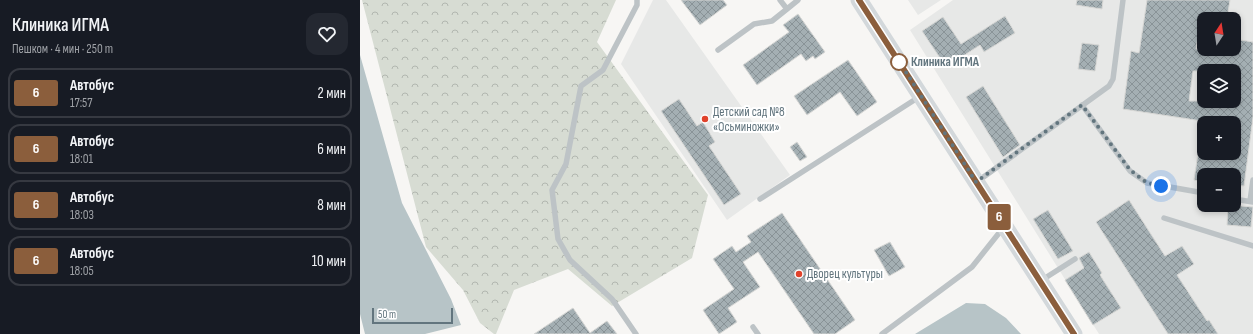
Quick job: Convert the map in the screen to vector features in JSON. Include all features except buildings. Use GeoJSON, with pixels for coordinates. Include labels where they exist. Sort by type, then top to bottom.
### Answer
{"type":"FeatureCollection","features":[{"type":"Feature","properties":{"kind":"main road"},"geometry":{"type":"LineString","coordinates":[[859,0],[1074,334]]}},
{"type":"Feature","properties":{"kind":"lane"},"geometry":{"type":"LineString","coordinates":[[636,334],[612,300],[570,260],[564,250],[558,239],[552,190],[566,164],[581,86],[603,70],[638,5],[638,0]]}},
{"type":"Feature","properties":{"kind":"lane"},"geometry":{"type":"LineString","coordinates":[[780,0],[787,9]]}},
{"type":"Feature","properties":{"kind":"lane"},"geometry":{"type":"LineString","coordinates":[[718,50],[754,24],[772,21],[798,0]]}},
{"type":"Feature","properties":{"kind":"lane"},"geometry":{"type":"LineString","coordinates":[[976,182],[1109,86],[1113,79],[1123,0]]}},
{"type":"Feature","properties":{"kind":"lane"},"geometry":{"type":"LineString","coordinates":[[760,199],[920,95]]}},
{"type":"Feature","properties":{"kind":"lane"},"geometry":{"type":"LineString","coordinates":[[1082,105],[1130,170],[1147,183],[1197,192]]}},
{"type":"Feature","properties":{"kind":"lane"},"geometry":{"type":"LineString","coordinates":[[1241,200],[1252,202],[1253,180]]}},
{"type":"Feature","properties":{"kind":"lane"},"geometry":{"type":"LineString","coordinates":[[1164,218],[1253,246]]}},
{"type":"Feature","properties":{"kind":"lane"},"geometry":{"type":"LineString","coordinates":[[882,334],[972,267],[1005,226]]}},
{"type":"Feature","properties":{"kind":"lane"},"geometry":{"type":"LineString","coordinates":[[1040,281],[1075,259]]}},
{"type":"Feature","properties":{"kind":"lane"},"geometry":{"type":"LineString","coordinates":[[753,327],[758,334]]}},
{"type":"Feature","properties":{"kind":"shaded area","name":"Детский сад №8 «Осьминожки»"},"geometry":{"type":"Polygon","coordinates":[[[653,0],[666,0],[790,175],[727,220],[621,64],[653,0]]]}},
{"type":"Feature","properties":{"kind":"shaded area"},"geometry":{"type":"Polygon","coordinates":[[[908,0],[941,0],[918,15],[908,0]]]}},
{"type":"Feature","properties":{"kind":"shaded area"},"geometry":{"type":"Polygon","coordinates":[[[953,0],[1253,0],[1253,334],[1099,334],[910,30],[953,0]]]}},
{"type":"Feature","properties":{"kind":"shaded area"},"geometry":{"type":"Polygon","coordinates":[[[360,55],[402,203],[451,299],[461,325],[425,334],[365,334],[360,314],[360,55]]]}},
{"type":"Feature","properties":{"kind":"shaded area"},"geometry":{"type":"Polygon","coordinates":[[[966,303],[985,304],[1006,318],[1021,334],[915,334],[966,303]]]}},
{"type":"Feature","properties":{"kind":"green space"},"geometry":{"type":"Polygon","coordinates":[[[362,0],[616,0],[597,42],[708,195],[692,258],[612,306],[568,269],[514,290],[496,334],[494,334],[480,323],[463,290],[426,247],[362,0]]]}},
{"type":"Feature","properties":{"kind":"bus line","name":"6"},"geometry":{"type":"LineString","coordinates":[[859,0],[1074,334]]}},
{"type":"Feature","properties":{"kind":"place","name":"Клиника ИГМА"},"geometry":{"type":"Point","coordinates":[899,62]}},
{"type":"Feature","properties":{"kind":"place","name":"Детский сад №8 «Осьминожки»"},"geometry":{"type":"Point","coordinates":[705,119]}},
{"type":"Feature","properties":{"kind":"place","name":"Дворец культуры"},"geometry":{"type":"Point","coordinates":[799,274]}},
{"type":"Feature","properties":{"kind":"route"},"geometry":{"type":"LineString","coordinates":[[899,62],[897,58],[976,182],[1082,105],[1130,170],[1147,183],[1161,186]]}}]}
